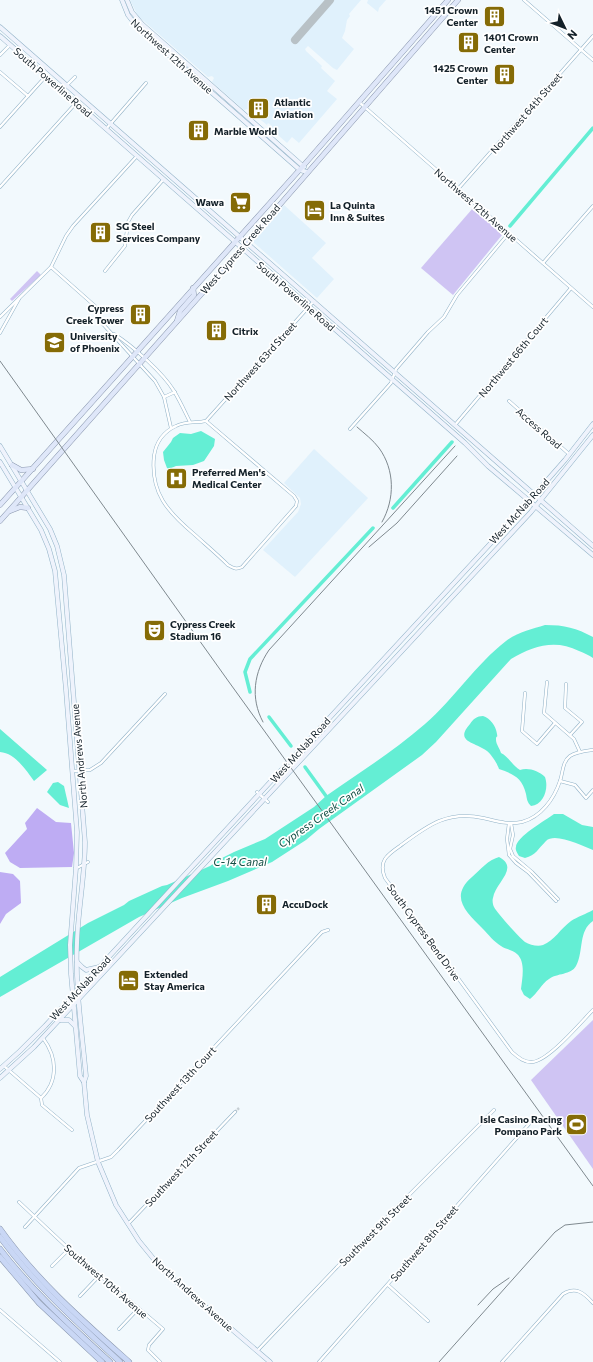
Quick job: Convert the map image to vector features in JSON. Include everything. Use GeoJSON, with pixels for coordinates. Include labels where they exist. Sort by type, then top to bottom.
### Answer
{"type":"FeatureCollection","features":[{"type":"Feature","properties":{"kind":"highway"},"geometry":{"type":"LineString","coordinates":[[0,1229],[23,1259],[53,1292],[129,1362]]}},
{"type":"Feature","properties":{"kind":"highway"},"geometry":{"type":"LineString","coordinates":[[0,1237],[19,1262],[46,1292],[120,1362]]}},
{"type":"Feature","properties":{"kind":"highway"},"geometry":{"type":"LineString","coordinates":[[0,1249],[49,1305],[110,1362]]}},
{"type":"Feature","properties":{"kind":"highway"},"geometry":{"type":"LineString","coordinates":[[0,1257],[40,1303],[102,1362]]}},
{"type":"Feature","properties":{"kind":"main road","name":"Northwest 12th Avenue"},"geometry":{"type":"LineString","coordinates":[[122,0],[125,10],[131,20],[152,40],[229,108],[302,168]]}},
{"type":"Feature","properties":{"kind":"main road","name":"Northwest 12th Avenue"},"geometry":{"type":"LineString","coordinates":[[127,0],[135,17],[246,115],[302,168]]}},
{"type":"Feature","properties":{"kind":"main road","name":"West Cypress Creek Road"},"geometry":{"type":"LineString","coordinates":[[0,505],[302,168],[448,0]]}},
{"type":"Feature","properties":{"kind":"main road","name":"West Cypress Creek Road"},"geometry":{"type":"LineString","coordinates":[[0,521],[242,248],[458,0]]}},
{"type":"Feature","properties":{"kind":"main road"},"geometry":{"type":"LineString","coordinates":[[442,18],[444,5]]}},
{"type":"Feature","properties":{"kind":"main road","name":"South Powerline Road"},"geometry":{"type":"LineString","coordinates":[[0,27],[241,236],[593,546]]}},
{"type":"Feature","properties":{"kind":"main road"},"geometry":{"type":"LineString","coordinates":[[152,40],[155,36]]}},
{"type":"Feature","properties":{"kind":"main road"},"geometry":{"type":"LineString","coordinates":[[2,38],[16,40]]}},
{"type":"Feature","properties":{"kind":"main road","name":"South Powerline Road"},"geometry":{"type":"LineString","coordinates":[[2,38],[465,443],[488,466],[593,555]]}},
{"type":"Feature","properties":{"kind":"main road"},"geometry":{"type":"LineString","coordinates":[[10,44],[23,47]]}},
{"type":"Feature","properties":{"kind":"main road"},"geometry":{"type":"LineString","coordinates":[[46,76],[54,74]]}},
{"type":"Feature","properties":{"kind":"main road"},"geometry":{"type":"LineString","coordinates":[[242,119],[246,115]]}},
{"type":"Feature","properties":{"kind":"main road"},"geometry":{"type":"LineString","coordinates":[[136,146],[136,156],[147,156]]}},
{"type":"Feature","properties":{"kind":"main road"},"geometry":{"type":"LineString","coordinates":[[302,168],[308,172]]}},
{"type":"Feature","properties":{"kind":"main road"},"geometry":{"type":"LineString","coordinates":[[171,187],[185,188]]}},
{"type":"Feature","properties":{"kind":"main road"},"geometry":{"type":"LineString","coordinates":[[176,322],[180,311],[194,295],[193,288]]}},
{"type":"Feature","properties":{"kind":"main road","name":"West McNab Road"},"geometry":{"type":"LineString","coordinates":[[2,1068],[24,1047],[148,915],[258,793],[305,745],[535,495],[593,424]]}},
{"type":"Feature","properties":{"kind":"main road","name":"West McNab Road"},"geometry":{"type":"LineString","coordinates":[[0,1078],[10,1071],[43,1038],[200,868],[266,800],[310,750],[535,507],[593,435]]}},
{"type":"Feature","properties":{"kind":"main road","name":"North Andrews Avenue"},"geometry":{"type":"LineString","coordinates":[[0,446],[54,537],[61,557],[64,574],[86,862],[78,926],[78,1000],[86,1076],[84,1082],[86,1114],[98,1162],[116,1205],[139,1242],[157,1263],[172,1278],[270,1362]]}},
{"type":"Feature","properties":{"kind":"main road","name":"North Andrews Avenue"},"geometry":{"type":"LineString","coordinates":[[0,462],[46,540],[55,571],[77,832],[76,868],[70,931],[70,959],[80,1076],[84,1082]]}},
{"type":"Feature","properties":{"kind":"main road"},"geometry":{"type":"LineString","coordinates":[[12,465],[20,470],[32,469]]}},
{"type":"Feature","properties":{"kind":"main road"},"geometry":{"type":"LineString","coordinates":[[7,513],[20,507],[28,508]]}},
{"type":"Feature","properties":{"kind":"main road"},"geometry":{"type":"LineString","coordinates":[[305,745],[310,750]]}},
{"type":"Feature","properties":{"kind":"main road"},"geometry":{"type":"LineString","coordinates":[[136,927],[141,932]]}},
{"type":"Feature","properties":{"kind":"main road"},"geometry":{"type":"LineString","coordinates":[[77,962],[86,970],[100,966]]}},
{"type":"Feature","properties":{"kind":"main road"},"geometry":{"type":"LineString","coordinates":[[60,1020],[69,1020],[75,1026]]}},
{"type":"Feature","properties":{"kind":"street"},"geometry":{"type":"LineString","coordinates":[[524,0],[593,60]]}},
{"type":"Feature","properties":{"kind":"street","name":"Northwest 64th Street"},"geometry":{"type":"LineString","coordinates":[[458,189],[593,36]]}},
{"type":"Feature","properties":{"kind":"street"},"geometry":{"type":"LineString","coordinates":[[0,55],[10,44]]}},
{"type":"Feature","properties":{"kind":"street"},"geometry":{"type":"LineString","coordinates":[[0,72],[28,96]]}},
{"type":"Feature","properties":{"kind":"street"},"geometry":{"type":"LineString","coordinates":[[0,127],[46,76]]}},
{"type":"Feature","properties":{"kind":"street"},"geometry":{"type":"LineString","coordinates":[[67,85],[75,77]]}},
{"type":"Feature","properties":{"kind":"street"},"geometry":{"type":"LineString","coordinates":[[106,129],[146,83]]}},
{"type":"Feature","properties":{"kind":"street"},"geometry":{"type":"LineString","coordinates":[[0,187],[76,102]]}},
{"type":"Feature","properties":{"kind":"street","name":"Northwest 12th Avenue"},"geometry":{"type":"LineString","coordinates":[[359,102],[593,307]]}},
{"type":"Feature","properties":{"kind":"street"},"geometry":{"type":"LineString","coordinates":[[0,317],[51,267],[66,236],[73,226],[136,156]]}},
{"type":"Feature","properties":{"kind":"street"},"geometry":{"type":"LineString","coordinates":[[105,271],[125,246],[126,228],[132,215],[163,180]]}},
{"type":"Feature","properties":{"kind":"street"},"geometry":{"type":"LineString","coordinates":[[543,263],[593,206]]}},
{"type":"Feature","properties":{"kind":"street"},"geometry":{"type":"LineString","coordinates":[[350,429],[391,382],[396,369],[428,332],[444,317],[457,295],[508,234]]}},
{"type":"Feature","properties":{"kind":"street"},"geometry":{"type":"LineString","coordinates":[[51,267],[95,306],[101,322],[113,334],[136,352],[165,379],[175,392],[190,422]]}},
{"type":"Feature","properties":{"kind":"street","name":"Northwest 66th Court"},"geometry":{"type":"LineString","coordinates":[[455,425],[571,288]]}},
{"type":"Feature","properties":{"kind":"street"},"geometry":{"type":"LineString","coordinates":[[0,334],[23,294]]}},
{"type":"Feature","properties":{"kind":"street","name":"Northwest 63rd Street"},"geometry":{"type":"LineString","coordinates":[[206,421],[314,301]]}},
{"type":"Feature","properties":{"kind":"street"},"geometry":{"type":"LineString","coordinates":[[113,334],[155,381],[164,397],[171,428]]}},
{"type":"Feature","properties":{"kind":"street"},"geometry":{"type":"LineString","coordinates":[[164,397],[175,392]]}},
{"type":"Feature","properties":{"kind":"street","name":"Access Road"},"geometry":{"type":"LineString","coordinates":[[509,401],[570,454]]}},
{"type":"Feature","properties":{"kind":"street"},"geometry":{"type":"LineString","coordinates":[[206,421],[294,496],[297,501],[294,509],[242,567],[238,569],[228,565],[175,518],[159,494],[153,473],[156,446],[162,436],[171,428],[190,422],[206,421]]}},
{"type":"Feature","properties":{"kind":"street"},"geometry":{"type":"LineString","coordinates":[[547,682],[544,713],[570,734],[580,752]]}},
{"type":"Feature","properties":{"kind":"street"},"geometry":{"type":"LineString","coordinates":[[566,684],[565,708],[582,722],[570,734]]}},
{"type":"Feature","properties":{"kind":"street"},"geometry":{"type":"LineString","coordinates":[[525,692],[522,731],[537,744],[555,723]]}},
{"type":"Feature","properties":{"kind":"street"},"geometry":{"type":"LineString","coordinates":[[72,771],[90,770],[101,763],[165,694]]}},
{"type":"Feature","properties":{"kind":"street","name":"South Cypress Bend Drive"},"geometry":{"type":"LineString","coordinates":[[593,750],[574,754],[566,760],[553,798],[541,812],[532,818],[522,822],[498,823],[472,816],[448,817],[436,821],[422,829],[390,852],[382,865],[385,878],[512,1052],[521,1060],[531,1062],[540,1061],[593,1010]]}},
{"type":"Feature","properties":{"kind":"street"},"geometry":{"type":"LineString","coordinates":[[560,781],[576,785],[586,798],[593,790]]}},
{"type":"Feature","properties":{"kind":"street"},"geometry":{"type":"LineString","coordinates":[[258,793],[266,800]]}},
{"type":"Feature","properties":{"kind":"street"},"geometry":{"type":"LineString","coordinates":[[510,823],[513,835],[510,849],[513,856],[532,872],[557,900],[509,855],[507,839],[510,823]]}},
{"type":"Feature","properties":{"kind":"street"},"geometry":{"type":"LineString","coordinates":[[76,868],[86,862]]}},
{"type":"Feature","properties":{"kind":"street","name":"Southwest 13th Court"},"geometry":{"type":"LineString","coordinates":[[25,1227],[74,1172],[84,1166],[111,1157],[317,936],[328,930]]}},
{"type":"Feature","properties":{"kind":"street"},"geometry":{"type":"LineString","coordinates":[[43,1038],[49,1046],[53,1060],[53,1080],[49,1090],[42,1098],[42,1105],[72,1130]]}},
{"type":"Feature","properties":{"kind":"street"},"geometry":{"type":"LineString","coordinates":[[2,1068],[10,1071],[42,1098]]}},
{"type":"Feature","properties":{"kind":"street","name":"Southwest 9th Street"},"geometry":{"type":"LineString","coordinates":[[257,1351],[337,1267],[494,1110]]}},
{"type":"Feature","properties":{"kind":"street","name":"Southwest 12th Street"},"geometry":{"type":"LineString","coordinates":[[128,1225],[235,1112]]}},
{"type":"Feature","properties":{"kind":"street","name":"Southwest 8th Street"},"geometry":{"type":"LineString","coordinates":[[319,1362],[529,1124]]}},
{"type":"Feature","properties":{"kind":"street","name":"Southwest 10th Avenue"},"geometry":{"type":"LineString","coordinates":[[20,1202],[69,1249],[163,1329],[149,1346],[148,1350],[160,1362]]}},
{"type":"Feature","properties":{"kind":"street"},"geometry":{"type":"LineString","coordinates":[[52,1266],[69,1249]]}},
{"type":"Feature","properties":{"kind":"street"},"geometry":{"type":"LineString","coordinates":[[80,1296],[100,1276]]}},
{"type":"Feature","properties":{"kind":"street"},"geometry":{"type":"LineString","coordinates":[[388,1284],[428,1321]]}},
{"type":"Feature","properties":{"kind":"street"},"geometry":{"type":"LineString","coordinates":[[502,1362],[563,1294],[568,1291],[576,1290],[585,1294],[593,1303]]}},
{"type":"Feature","properties":{"kind":"street"},"geometry":{"type":"LineString","coordinates":[[119,1329],[138,1309]]}},
{"type":"Feature","properties":{"kind":"street"},"geometry":{"type":"LineString","coordinates":[[0,1310],[60,1362]]}},
{"type":"Feature","properties":{"kind":"shaded area"},"geometry":{"type":"Polygon","coordinates":[[[130,0],[361,0],[349,14],[350,16],[347,20],[342,38],[354,49],[337,70],[308,46],[305,49],[322,66],[321,68],[335,81],[327,91],[337,99],[299,143],[292,137],[287,143],[270,128],[272,126],[268,123],[267,125],[247,109],[244,110],[212,82],[214,78],[212,76],[208,77],[138,16],[130,0]]]}},
{"type":"Feature","properties":{"kind":"shaded area"},"geometry":{"type":"Polygon","coordinates":[[[368,0],[386,0],[379,8],[378,12],[367,3],[368,0]]]}},
{"type":"Feature","properties":{"kind":"shaded area"},"geometry":{"type":"Polygon","coordinates":[[[284,205],[326,243],[312,258],[334,279],[317,298],[252,241],[284,205]]]}},
{"type":"Feature","properties":{"kind":"shaded area"},"geometry":{"type":"Polygon","coordinates":[[[473,208],[502,235],[453,295],[421,268],[473,208]]]}},
{"type":"Feature","properties":{"kind":"shaded area"},"geometry":{"type":"Polygon","coordinates":[[[37,271],[41,275],[12,301],[10,299],[37,271]]]}},
{"type":"Feature","properties":{"kind":"shaded area"},"geometry":{"type":"Polygon","coordinates":[[[314,449],[368,498],[295,577],[263,550],[298,512],[301,504],[300,498],[284,483],[314,449]]]}},
{"type":"Feature","properties":{"kind":"shaded area"},"geometry":{"type":"Polygon","coordinates":[[[37,808],[56,822],[71,823],[74,853],[72,867],[20,868],[10,862],[5,853],[27,829],[25,823],[37,808]]]}},
{"type":"Feature","properties":{"kind":"shaded area"},"geometry":{"type":"Polygon","coordinates":[[[0,872],[13,874],[20,881],[21,903],[6,914],[0,924],[0,872]]]}},
{"type":"Feature","properties":{"kind":"shaded area","name":"Isle Casino Racing Pompano Park"},"geometry":{"type":"Polygon","coordinates":[[[593,1020],[593,1169],[531,1080],[593,1020]]]}},
{"type":"Feature","properties":{"kind":"water"},"geometry":{"type":"Polygon","coordinates":[[[201,431],[215,439],[214,446],[204,461],[193,465],[176,466],[169,469],[167,468],[163,452],[173,438],[180,433],[191,434],[201,431]]]}},
{"type":"Feature","properties":{"kind":"water","name":"C-14 Canal"},"geometry":{"type":"Polygon","coordinates":[[[545,625],[570,628],[581,631],[593,637],[593,658],[570,647],[561,645],[544,646],[519,654],[511,659],[436,742],[422,755],[306,840],[272,862],[139,917],[0,997],[0,977],[88,923],[129,901],[210,866],[234,852],[265,839],[314,807],[326,796],[389,753],[425,724],[446,704],[485,660],[506,641],[520,633],[545,625]]]}},
{"type":"Feature","properties":{"kind":"water"},"geometry":{"type":"Polygon","coordinates":[[[483,716],[490,720],[495,728],[497,735],[496,742],[501,753],[520,770],[533,770],[545,777],[546,791],[539,803],[531,806],[519,780],[513,775],[499,769],[489,752],[465,738],[464,735],[471,722],[477,717],[483,716]]]}},
{"type":"Feature","properties":{"kind":"water"},"geometry":{"type":"Polygon","coordinates":[[[0,729],[47,770],[34,781],[24,767],[11,755],[0,752],[0,729]]]}},
{"type":"Feature","properties":{"kind":"water"},"geometry":{"type":"Polygon","coordinates":[[[58,782],[64,786],[69,808],[60,805],[47,792],[53,783],[58,782]]]}},
{"type":"Feature","properties":{"kind":"water"},"geometry":{"type":"Polygon","coordinates":[[[554,814],[563,814],[582,825],[593,827],[593,850],[556,838],[546,841],[529,857],[525,858],[519,856],[516,848],[517,843],[521,838],[554,814]]]}},
{"type":"Feature","properties":{"kind":"water"},"geometry":{"type":"Polygon","coordinates":[[[499,857],[505,861],[507,871],[495,892],[493,905],[504,920],[525,942],[539,946],[543,945],[551,941],[571,921],[593,910],[593,921],[585,930],[580,954],[574,969],[549,979],[530,999],[524,995],[521,989],[523,971],[520,957],[491,938],[471,917],[462,904],[462,891],[465,884],[491,860],[499,857]]]}},
{"type":"Feature","properties":{"kind":"waterway"},"geometry":{"type":"LineString","coordinates":[[510,226],[593,128]]}},
{"type":"Feature","properties":{"kind":"waterway"},"geometry":{"type":"LineString","coordinates":[[393,508],[452,442]]}},
{"type":"Feature","properties":{"kind":"waterway"},"geometry":{"type":"LineString","coordinates":[[250,692],[245,672],[250,659],[373,528]]}},
{"type":"Feature","properties":{"kind":"waterway"},"geometry":{"type":"LineString","coordinates":[[269,717],[291,746]]}},
{"type":"Feature","properties":{"kind":"waterway"},"geometry":{"type":"LineString","coordinates":[[305,767],[326,796]]}},
{"type":"Feature","properties":{"kind":"taxiway"},"geometry":{"type":"LineString","coordinates":[[295,40],[330,0]]}},
{"type":"Feature","properties":{"kind":"tunnel"},"geometry":{"type":"LineString","coordinates":[[235,1112],[239,1108]]}},
{"type":"Feature","properties":{"kind":"railway"},"geometry":{"type":"LineString","coordinates":[[0,361],[229,682],[593,1186]]}},
{"type":"Feature","properties":{"kind":"railway"},"geometry":{"type":"LineString","coordinates":[[357,427],[377,445],[388,466],[391,494],[382,522]]}},
{"type":"Feature","properties":{"kind":"railway"},"geometry":{"type":"LineString","coordinates":[[263,722],[256,704],[255,694],[257,676],[269,650],[455,446]]}},
{"type":"Feature","properties":{"kind":"railway"},"geometry":{"type":"LineString","coordinates":[[369,547],[397,523],[457,456]]}},
{"type":"Feature","properties":{"kind":"railway"},"geometry":{"type":"LineString","coordinates":[[439,1362],[555,1232],[565,1225],[593,1222]]}},
{"type":"Feature","properties":{"kind":"railway"},"geometry":{"type":"LineString","coordinates":[[478,1305],[493,1289],[509,1278]]}},
{"type":"Feature","properties":{"kind":"place","name":"1451 Crown Center"},"geometry":{"type":"Point","coordinates":[494,16]}},
{"type":"Feature","properties":{"kind":"place","name":"1401 Crown Center"},"geometry":{"type":"Point","coordinates":[468,43]}},
{"type":"Feature","properties":{"kind":"place","name":"1425 Crown Center"},"geometry":{"type":"Point","coordinates":[504,74]}},
{"type":"Feature","properties":{"kind":"place","name":"Atlantic Aviation"},"geometry":{"type":"Point","coordinates":[258,108]}},
{"type":"Feature","properties":{"kind":"place","name":"Marble World"},"geometry":{"type":"Point","coordinates":[199,131]}},
{"type":"Feature","properties":{"kind":"place","name":"Wawa"},"geometry":{"type":"Point","coordinates":[240,202]}},
{"type":"Feature","properties":{"kind":"place","name":"La Quinta Inn & Suites"},"geometry":{"type":"Point","coordinates":[315,211]}},
{"type":"Feature","properties":{"kind":"place","name":"SG Steel Services Company"},"geometry":{"type":"Point","coordinates":[101,232]}},
{"type":"Feature","properties":{"kind":"place","name":"Cypress Creek Tower"},"geometry":{"type":"Point","coordinates":[140,314]}},
{"type":"Feature","properties":{"kind":"place","name":"Citrix"},"geometry":{"type":"Point","coordinates":[216,331]}},
{"type":"Feature","properties":{"kind":"place","name":"University of Phoenix"},"geometry":{"type":"Point","coordinates":[54,342]}},
{"type":"Feature","properties":{"kind":"place","name":"Preferred Men's Medical Center"},"geometry":{"type":"Point","coordinates":[177,478]}},
{"type":"Feature","properties":{"kind":"place","name":"Cypress Creek Stadium 16"},"geometry":{"type":"Point","coordinates":[154,630]}},
{"type":"Feature","properties":{"kind":"place","name":"AccuDock"},"geometry":{"type":"Point","coordinates":[266,904]}},
{"type":"Feature","properties":{"kind":"place","name":"Extended Stay America"},"geometry":{"type":"Point","coordinates":[128,980]}},
{"type":"Feature","properties":{"kind":"place","name":"Isle Casino Racing Pompano Park"},"geometry":{"type":"Point","coordinates":[577,1125]}},
{"type":"Feature","properties":{"kind":"water label","name":"Cypress Creek Canal"},"geometry":{"type":"Point","coordinates":[321,816]}}]}
